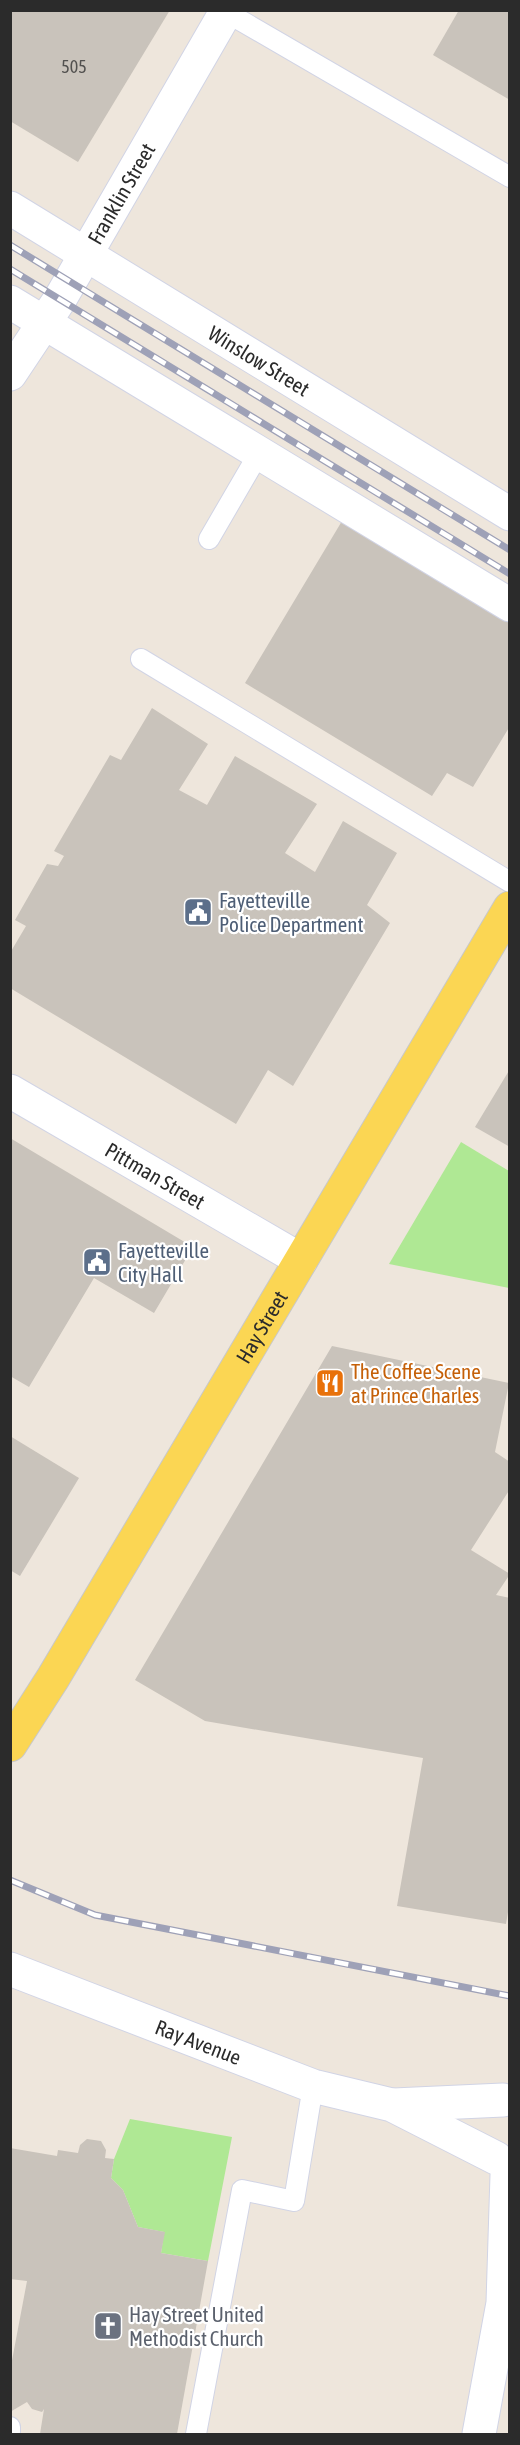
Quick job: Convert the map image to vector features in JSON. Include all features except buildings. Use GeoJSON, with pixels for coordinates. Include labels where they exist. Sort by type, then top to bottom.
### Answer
{"type":"FeatureCollection","features":[{"type":"Feature","properties":{"kind":"main road","name":"Hay Street"},"geometry":{"type":"LineString","coordinates":[[10,1745],[53,1678],[510,908]]}},
{"type":"Feature","properties":{"kind":"street","name":"Franklin Street"},"geometry":{"type":"LineString","coordinates":[[10,374],[44,323],[226,11]]}},
{"type":"Feature","properties":{"kind":"street","name":"Winslow Street"},"geometry":{"type":"LineString","coordinates":[[10,208],[510,514]]}},
{"type":"Feature","properties":{"kind":"street"},"geometry":{"type":"LineString","coordinates":[[10,302],[510,605]]}},
{"type":"Feature","properties":{"kind":"street","name":"Pittman Street"},"geometry":{"type":"LineString","coordinates":[[10,1091],[301,1260]]}},
{"type":"Feature","properties":{"kind":"street","name":"Ray Avenue"},"geometry":{"type":"LineString","coordinates":[[10,1969],[313,2086],[392,2105],[504,2170]]}},
{"type":"Feature","properties":{"kind":"street"},"geometry":{"type":"LineString","coordinates":[[479,2434],[506,2296],[504,2170],[491,2144],[491,2128],[495,2113],[506,2097]]}},
{"type":"Feature","properties":{"kind":"street","name":"Ray Avenue"},"geometry":{"type":"LineString","coordinates":[[392,2105],[506,2097]]}},
{"type":"Feature","properties":{"kind":"lane"},"geometry":{"type":"LineString","coordinates":[[226,11],[510,177]]}},
{"type":"Feature","properties":{"kind":"lane"},"geometry":{"type":"LineString","coordinates":[[209,539],[259,453]]}},
{"type":"Feature","properties":{"kind":"lane"},"geometry":{"type":"LineString","coordinates":[[141,659],[510,882]]}},
{"type":"Feature","properties":{"kind":"lane"},"geometry":{"type":"LineString","coordinates":[[196,2434],[242,2190],[294,2201],[313,2086]]}},
{"type":"Feature","properties":{"kind":"lane"},"geometry":{"type":"LineString","coordinates":[[10,2427],[10,2432]]}},
{"type":"Feature","properties":{"kind":"green space"},"geometry":{"type":"Polygon","coordinates":[[[461,1142],[509,1171],[509,1288],[389,1264],[461,1142]]]}},
{"type":"Feature","properties":{"kind":"green space"},"geometry":{"type":"Polygon","coordinates":[[[130,2119],[232,2137],[208,2261],[161,2253],[164,2232],[138,2227],[123,2190],[111,2178],[114,2159],[130,2119]]]}},
{"type":"Feature","properties":{"kind":"railway"},"geometry":{"type":"LineString","coordinates":[[10,245],[510,550]]}},
{"type":"Feature","properties":{"kind":"railway"},"geometry":{"type":"LineString","coordinates":[[10,269],[510,574]]}},
{"type":"Feature","properties":{"kind":"railway"},"geometry":{"type":"LineString","coordinates":[[10,1880],[95,1915],[510,1996]]}},
{"type":"Feature","properties":{"kind":"place","name":"Fayetteville Police Department"},"geometry":{"type":"Point","coordinates":[198,912]}},
{"type":"Feature","properties":{"kind":"place","name":"Fayetteville City Hall"},"geometry":{"type":"Point","coordinates":[97,1262]}},
{"type":"Feature","properties":{"kind":"place","name":"The Coffee Scene at Prince Charles"},"geometry":{"type":"Point","coordinates":[330,1383]}},
{"type":"Feature","properties":{"kind":"place","name":"Hay Street United Methodist Church"},"geometry":{"type":"Point","coordinates":[108,2326]}}]}
